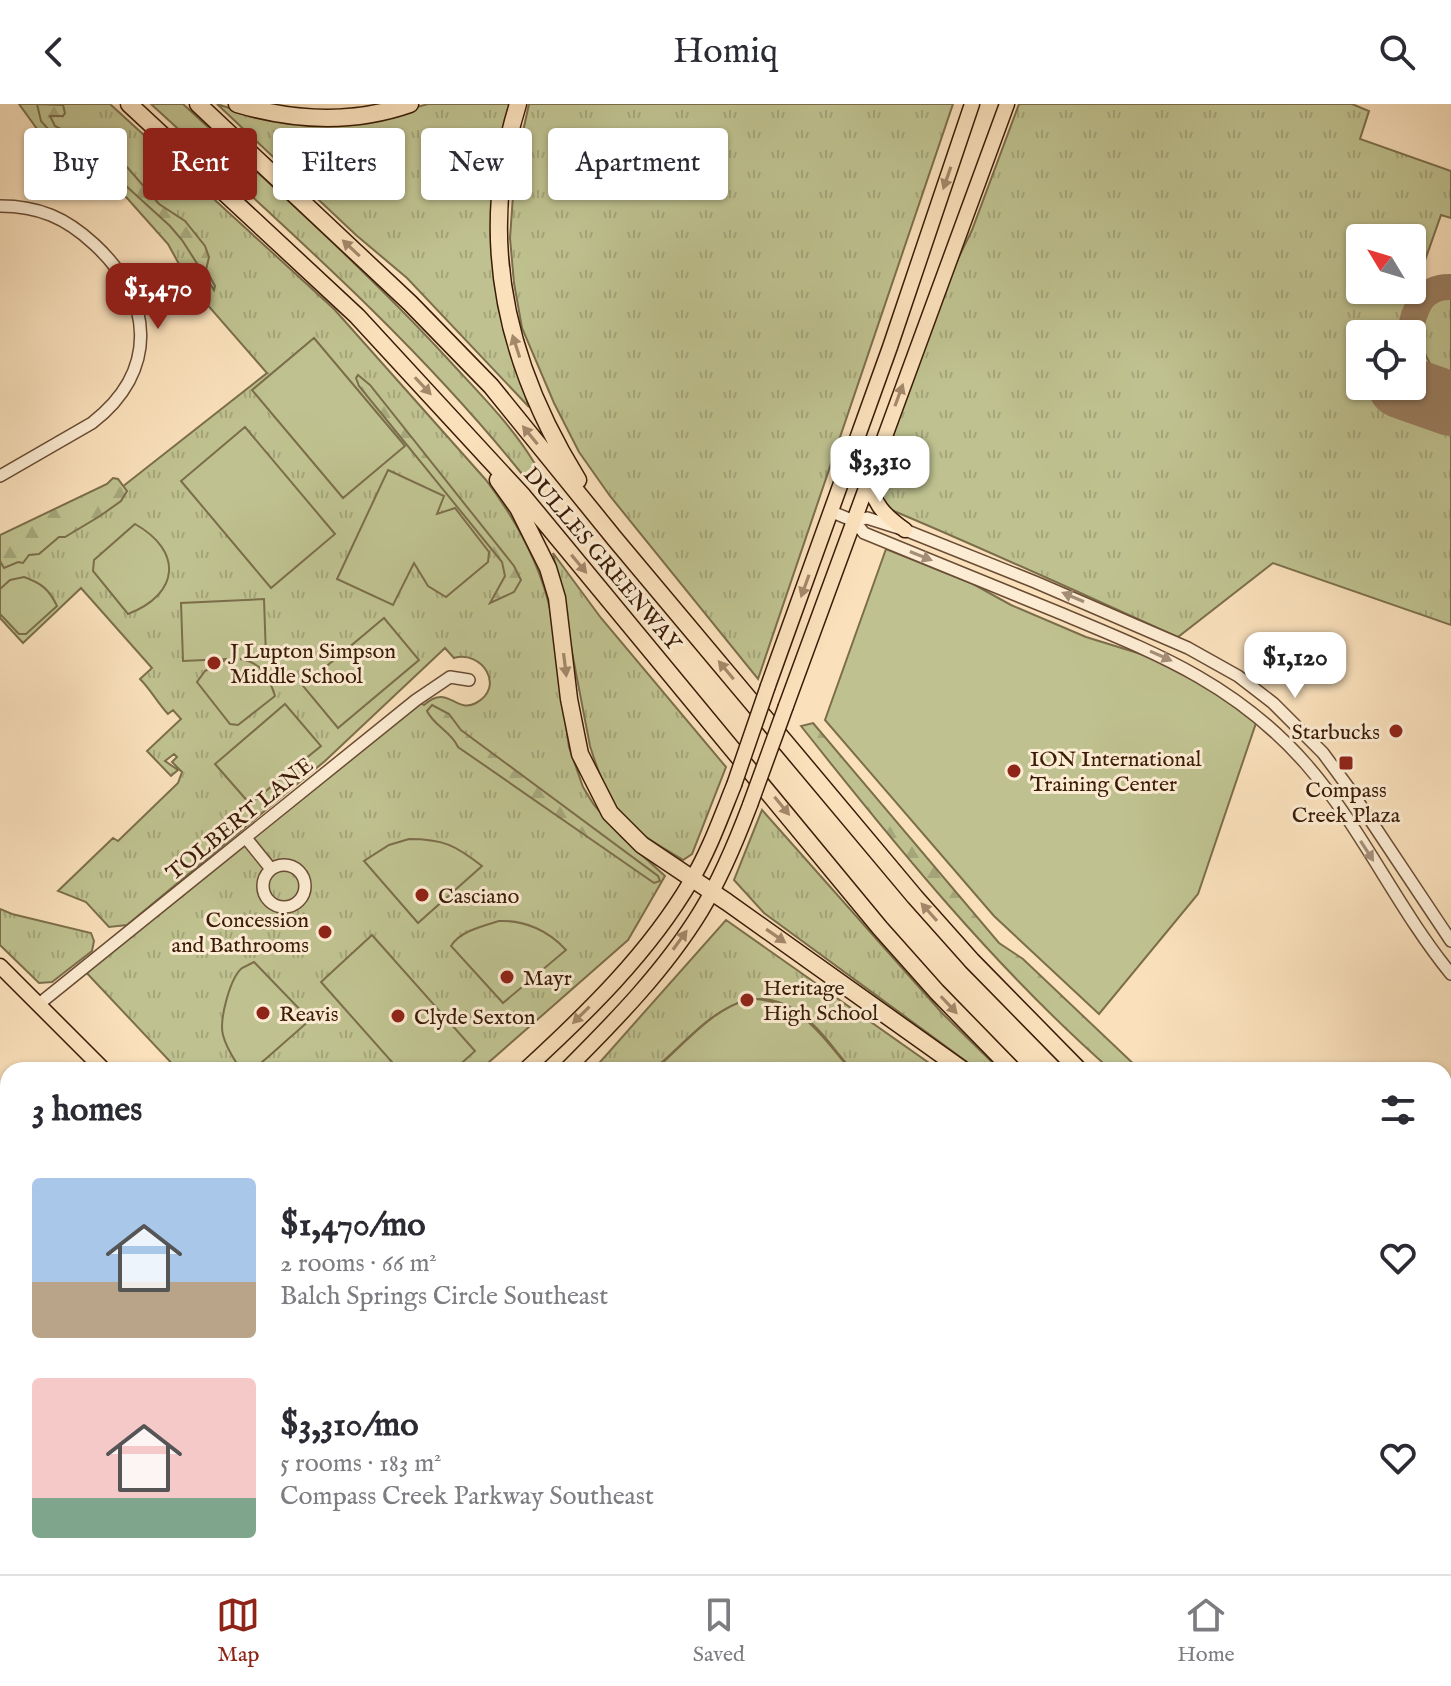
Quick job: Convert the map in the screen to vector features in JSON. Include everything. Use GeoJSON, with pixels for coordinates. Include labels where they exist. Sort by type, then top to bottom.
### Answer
{"type":"FeatureCollection","features":[{"type":"Feature","properties":{"kind":"highway","name":"DULLES GREENWAY"},"geometry":{"type":"LineString","coordinates":[[129,104],[357,316],[455,420],[523,496],[733,746],[880,928],[1005,1062]]}},
{"type":"Feature","properties":{"kind":"highway","name":"DULLES GREENWAY"},"geometry":{"type":"LineString","coordinates":[[198,104],[455,348],[491,386],[915,897],[972,961],[1071,1062]]}},
{"type":"Feature","properties":{"kind":"highway"},"geometry":{"type":"LineString","coordinates":[[237,104],[304,118],[340,119],[387,112],[410,104]]}},
{"type":"Feature","properties":{"kind":"highway"},"geometry":{"type":"LineString","coordinates":[[518,104],[506,147],[501,213],[504,295],[510,328],[536,402],[554,441],[615,539]]}},
{"type":"Feature","properties":{"kind":"highway"},"geometry":{"type":"LineString","coordinates":[[455,420],[518,508],[548,568],[557,598],[574,730],[588,774],[610,813],[642,845],[952,1062]]}},
{"type":"Feature","properties":{"kind":"main road"},"geometry":{"type":"LineString","coordinates":[[533,1062],[617,979],[658,929],[692,879],[720,822],[832,512],[972,104]]}},
{"type":"Feature","properties":{"kind":"main road"},"geometry":{"type":"LineString","coordinates":[[574,1062],[645,986],[686,933],[712,892],[750,805],[1007,104]]}},
{"type":"Feature","properties":{"kind":"main road"},"geometry":{"type":"LineString","coordinates":[[869,478],[876,504],[883,514],[905,530]]}},
{"type":"Feature","properties":{"kind":"main road"},"geometry":{"type":"LineString","coordinates":[[0,966],[96,1062]]}},
{"type":"Feature","properties":{"kind":"street"},"geometry":{"type":"LineString","coordinates":[[0,206],[39,210],[79,230],[110,259],[128,284],[139,317],[140,333],[131,377],[108,410],[92,423],[0,476]]}},
{"type":"Feature","properties":{"kind":"street"},"geometry":{"type":"LineString","coordinates":[[832,512],[854,521],[864,533],[1169,659],[1233,697],[1281,737],[1314,773],[1451,974]]}},
{"type":"Feature","properties":{"kind":"street"},"geometry":{"type":"LineString","coordinates":[[854,521],[867,518],[905,530],[1123,618],[1214,661],[1260,692],[1323,753],[1451,941]]}},
{"type":"Feature","properties":{"kind":"street","name":"TOLBERT LANE"},"geometry":{"type":"LineString","coordinates":[[39,1004],[416,700],[450,677],[469,680]]}},
{"type":"Feature","properties":{"kind":"street"},"geometry":{"type":"LineString","coordinates":[[246,838],[271,869]]}},
{"type":"Feature","properties":{"kind":"green space"},"geometry":{"type":"Polygon","coordinates":[[[19,104],[110,104],[143,134],[143,200],[215,200],[334,309],[486,480],[517,526],[545,591],[569,747],[583,787],[622,837],[665,876],[628,940],[489,1062],[170,1062],[83,969],[416,700],[424,705],[439,697],[469,705],[485,696],[490,680],[487,672],[473,659],[454,658],[445,648],[325,761],[127,925],[109,927],[86,902],[58,891],[113,838],[118,841],[178,783],[182,772],[172,762],[177,757],[174,754],[165,761],[178,770],[171,776],[147,751],[181,719],[173,710],[168,714],[140,679],[152,668],[81,588],[23,643],[0,618],[0,552],[103,502],[267,373],[191,286],[168,244],[127,198],[127,128],[36,128],[19,104]]]}},
{"type":"Feature","properties":{"kind":"green space"},"geometry":{"type":"Polygon","coordinates":[[[37,104],[63,105],[63,116],[50,116],[59,128],[47,128],[41,121],[37,104]]]}},
{"type":"Feature","properties":{"kind":"green space"},"geometry":{"type":"Polygon","coordinates":[[[151,104],[183,104],[209,128],[177,128],[151,104]]]}},
{"type":"Feature","properties":{"kind":"green space"},"geometry":{"type":"Polygon","coordinates":[[[217,104],[258,117],[373,119],[428,104],[513,104],[508,128],[421,128],[421,200],[494,200],[493,266],[508,341],[529,407],[407,278],[319,200],[405,200],[405,128],[273,128],[273,157],[257,142],[257,128],[242,128],[217,104]]]}},
{"type":"Feature","properties":{"kind":"green space"},"geometry":{"type":"Polygon","coordinates":[[[529,104],[953,104],[758,679],[610,496],[579,452],[522,328],[510,238],[513,200],[532,200],[532,128],[524,128],[529,104]]]}},
{"type":"Feature","properties":{"kind":"green space"},"geometry":{"type":"Polygon","coordinates":[[[1019,104],[1352,104],[1369,111],[1360,139],[1451,171],[1451,218],[1441,215],[1426,258],[1426,224],[1346,224],[1346,304],[1410,304],[1404,320],[1346,320],[1346,400],[1376,400],[1451,428],[1451,625],[1273,563],[1178,637],[889,509],[883,504],[877,483],[885,451],[943,290],[972,230],[1019,104]]]}},
{"type":"Feature","properties":{"kind":"green space"},"geometry":{"type":"Polygon","coordinates":[[[127,167],[143,186],[143,200],[156,200],[185,221],[205,246],[209,257],[206,270],[215,286],[214,290],[182,240],[127,187],[127,167]]]}},
{"type":"Feature","properties":{"kind":"green space"},"geometry":{"type":"Polygon","coordinates":[[[257,172],[273,187],[273,200],[287,200],[350,259],[493,408],[535,464],[533,473],[526,477],[522,474],[436,375],[256,200],[257,172]]]}},
{"type":"Feature","properties":{"kind":"green space"},"geometry":{"type":"Polygon","coordinates":[[[1451,294],[1451,382],[1439,375],[1426,355],[1426,320],[1422,320],[1427,307],[1437,298],[1451,294]]]}},
{"type":"Feature","properties":{"kind":"green space"},"geometry":{"type":"Polygon","coordinates":[[[314,338],[405,446],[343,498],[252,390],[314,338]]]}},
{"type":"Feature","properties":{"kind":"green space"},"geometry":{"type":"Polygon","coordinates":[[[358,375],[370,385],[514,566],[521,580],[514,592],[490,603],[505,576],[502,562],[359,386],[358,375]]]}},
{"type":"Feature","properties":{"kind":"green space"},"geometry":{"type":"Polygon","coordinates":[[[245,427],[335,534],[271,588],[181,481],[245,427]]]}},
{"type":"Feature","properties":{"kind":"green space"},"geometry":{"type":"Polygon","coordinates":[[[388,470],[444,496],[437,514],[455,508],[489,552],[488,562],[446,597],[428,586],[414,563],[393,605],[337,579],[388,470]]]}},
{"type":"Feature","properties":{"kind":"green space"},"geometry":{"type":"Polygon","coordinates":[[[113,478],[118,479],[127,491],[121,501],[65,537],[59,537],[39,554],[29,555],[23,563],[4,568],[0,561],[0,535],[107,484],[113,478]]]}},
{"type":"Feature","properties":{"kind":"green space"},"geometry":{"type":"Polygon","coordinates":[[[135,524],[161,547],[168,559],[169,572],[166,584],[158,595],[128,614],[93,571],[94,560],[135,524]]]}},
{"type":"Feature","properties":{"kind":"green space"},"geometry":{"type":"Polygon","coordinates":[[[886,549],[973,584],[1011,605],[1086,637],[1154,658],[1205,684],[1256,723],[1198,894],[1099,1014],[994,916],[825,720],[886,549]]]}},
{"type":"Feature","properties":{"kind":"green space"},"geometry":{"type":"Polygon","coordinates":[[[553,553],[601,618],[726,767],[692,854],[683,860],[635,829],[619,812],[602,780],[590,746],[553,553]]]}},
{"type":"Feature","properties":{"kind":"green space"},"geometry":{"type":"Polygon","coordinates":[[[24,577],[44,587],[57,606],[26,634],[19,634],[0,614],[0,589],[10,580],[24,577]]]}},
{"type":"Feature","properties":{"kind":"green space"},"geometry":{"type":"Polygon","coordinates":[[[264,599],[266,657],[240,659],[253,663],[263,672],[275,696],[238,725],[230,724],[197,682],[205,671],[227,659],[183,661],[181,603],[264,599]]]}},
{"type":"Feature","properties":{"kind":"green space"},"geometry":{"type":"Polygon","coordinates":[[[384,618],[419,660],[338,728],[303,686],[384,618]]]}},
{"type":"Feature","properties":{"kind":"green space"},"geometry":{"type":"Polygon","coordinates":[[[285,704],[321,746],[250,804],[215,764],[285,704]]]}},
{"type":"Feature","properties":{"kind":"green space"},"geometry":{"type":"Polygon","coordinates":[[[432,705],[449,714],[461,730],[658,876],[660,881],[654,883],[458,747],[430,716],[427,711],[432,705]]]}},
{"type":"Feature","properties":{"kind":"green space"},"geometry":{"type":"Polygon","coordinates":[[[813,723],[999,943],[1023,959],[1132,1062],[1102,1062],[1027,990],[910,861],[801,726],[813,723]]]}},
{"type":"Feature","properties":{"kind":"green space"},"geometry":{"type":"Polygon","coordinates":[[[762,810],[942,1013],[992,1062],[967,1062],[764,913],[734,880],[762,810]]]}},
{"type":"Feature","properties":{"kind":"green space","name":"Casciano"},"geometry":{"type":"Polygon","coordinates":[[[409,839],[448,845],[482,866],[418,923],[364,861],[389,845],[409,839]]]}},
{"type":"Feature","properties":{"kind":"green space"},"geometry":{"type":"Polygon","coordinates":[[[0,909],[91,933],[94,941],[92,951],[52,982],[39,983],[0,945],[0,909]]]}},
{"type":"Feature","properties":{"kind":"green space","name":"Heritage High School"},"geometry":{"type":"Polygon","coordinates":[[[726,920],[928,1062],[845,1062],[797,1011],[777,1001],[757,999],[722,1011],[662,1062],[600,1062],[726,920]]]}},
{"type":"Feature","properties":{"kind":"green space","name":"Mayr"},"geometry":{"type":"Polygon","coordinates":[[[499,921],[518,922],[536,928],[566,950],[503,1003],[451,946],[466,933],[499,921]]]}},
{"type":"Feature","properties":{"kind":"green space","name":"Clyde Sexton"},"geometry":{"type":"Polygon","coordinates":[[[372,935],[475,1051],[463,1062],[392,1062],[321,982],[372,935]]]}},
{"type":"Feature","properties":{"kind":"green space","name":"Reavis"},"geometry":{"type":"Polygon","coordinates":[[[254,962],[310,1020],[262,1062],[236,1062],[224,1040],[222,1028],[226,1000],[242,968],[254,962]]]}},
{"type":"Feature","properties":{"kind":"green space"},"geometry":{"type":"Polygon","coordinates":[[[750,999],[767,1000],[796,1012],[844,1062],[663,1062],[702,1026],[737,1003],[750,999]]]}},
{"type":"Feature","properties":{"kind":"taxiway"},"geometry":{"type":"LineString","coordinates":[[1413,320],[1426,295],[1433,290],[1451,287]]}},
{"type":"Feature","properties":{"kind":"runway"},"geometry":{"type":"LineString","coordinates":[[1426,395],[1451,404]]}},
{"type":"Feature","properties":{"kind":"place","name":"J Lupton Simpson Middle School"},"geometry":{"type":"Point","coordinates":[214,663]}},
{"type":"Feature","properties":{"kind":"place","name":"Starbucks"},"geometry":{"type":"Point","coordinates":[1396,731]}},
{"type":"Feature","properties":{"kind":"place","name":"Compass Creek Plaza"},"geometry":{"type":"Point","coordinates":[1346,763]}},
{"type":"Feature","properties":{"kind":"place","name":"ION International Training Center"},"geometry":{"type":"Point","coordinates":[1014,771]}},
{"type":"Feature","properties":{"kind":"place","name":"Casciano"},"geometry":{"type":"Point","coordinates":[422,895]}},
{"type":"Feature","properties":{"kind":"place","name":"Concession and Bathrooms"},"geometry":{"type":"Point","coordinates":[325,932]}},
{"type":"Feature","properties":{"kind":"place","name":"Mayr"},"geometry":{"type":"Point","coordinates":[507,977]}},
{"type":"Feature","properties":{"kind":"place","name":"Heritage High School"},"geometry":{"type":"Point","coordinates":[747,1000]}},
{"type":"Feature","properties":{"kind":"place","name":"Reavis"},"geometry":{"type":"Point","coordinates":[263,1013]}},
{"type":"Feature","properties":{"kind":"place","name":"Clyde Sexton"},"geometry":{"type":"Point","coordinates":[398,1016]}}]}
